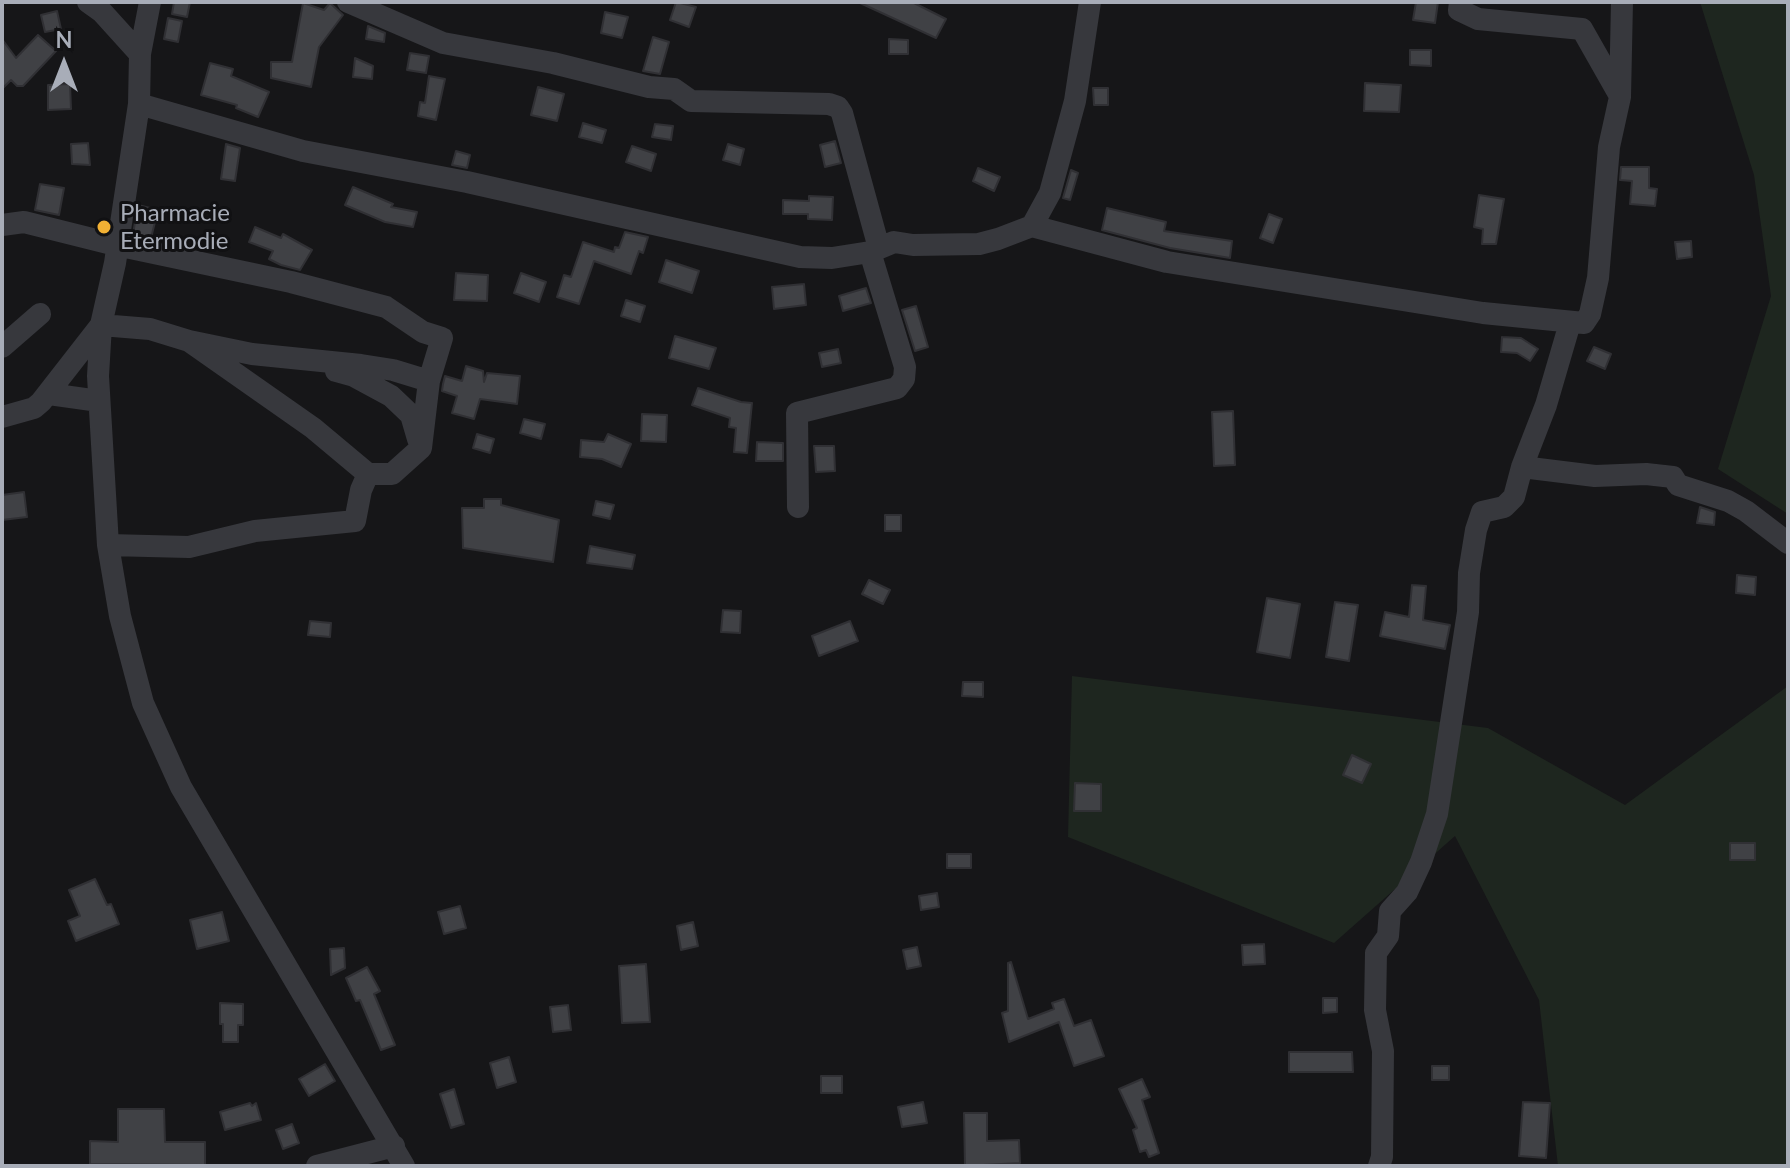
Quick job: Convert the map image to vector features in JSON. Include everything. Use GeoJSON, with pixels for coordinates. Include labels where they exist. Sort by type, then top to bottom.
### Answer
{"type":"FeatureCollection","features":[{"type":"Feature","properties":{"kind":"street"},"geometry":{"type":"LineString","coordinates":[[88,2],[102,12],[140,54]]}},
{"type":"Feature","properties":{"kind":"street"},"geometry":{"type":"LineString","coordinates":[[150,2],[140,54],[139,104],[115,263],[101,325],[99,401],[108,545],[120,616],[143,703],[181,787],[399,1156],[317,1166]]}},
{"type":"Feature","properties":{"kind":"street"},"geometry":{"type":"LineString","coordinates":[[348,2],[443,43],[553,63],[649,87],[674,89],[691,101],[829,104],[838,107],[905,367],[904,379],[897,388],[797,413],[798,507]]}},
{"type":"Feature","properties":{"kind":"street"},"geometry":{"type":"LineString","coordinates":[[1032,226],[1058,172],[1075,101],[1090,2]]}},
{"type":"Feature","properties":{"kind":"street"},"geometry":{"type":"LineString","coordinates":[[1460,2],[1459,10],[1478,19],[1582,29],[1622,41]]}},
{"type":"Feature","properties":{"kind":"street"},"geometry":{"type":"LineString","coordinates":[[139,104],[303,151],[467,182],[800,257],[832,258],[874,250],[894,242],[913,245],[988,242],[1032,226],[1167,262],[1483,313],[1584,323],[1590,314],[1598,278],[1609,147],[1620,97],[1622,2]]}},
{"type":"Feature","properties":{"kind":"street"},"geometry":{"type":"LineString","coordinates":[[1582,29],[1620,97]]}},
{"type":"Feature","properties":{"kind":"street"},"geometry":{"type":"LineString","coordinates":[[2,225],[24,222],[291,282],[386,307],[423,332],[442,338],[429,381],[421,448],[392,474],[368,474],[313,428],[189,341]]}},
{"type":"Feature","properties":{"kind":"street"},"geometry":{"type":"LineString","coordinates":[[2,347],[40,314]]}},
{"type":"Feature","properties":{"kind":"street"},"geometry":{"type":"LineString","coordinates":[[1379,1166],[1382,1157],[1383,1051],[1375,1010],[1376,953],[1388,936],[1390,911],[1407,892],[1421,862],[1437,814],[1468,612],[1469,573],[1476,530],[1482,512],[1504,507],[1514,497],[1570,323]]}},
{"type":"Feature","properties":{"kind":"street"},"geometry":{"type":"LineString","coordinates":[[101,325],[150,329],[252,354],[393,370],[429,381]]}},
{"type":"Feature","properties":{"kind":"street"},"geometry":{"type":"LineString","coordinates":[[2,417],[34,408],[49,394],[101,325]]}},
{"type":"Feature","properties":{"kind":"street"},"geometry":{"type":"LineString","coordinates":[[297,359],[354,376],[391,396],[411,415],[421,448]]}},
{"type":"Feature","properties":{"kind":"street"},"geometry":{"type":"LineString","coordinates":[[49,394],[99,401]]}},
{"type":"Feature","properties":{"kind":"street"},"geometry":{"type":"LineString","coordinates":[[1522,467],[1595,476],[1660,474],[1673,477],[1678,485],[1737,506],[1788,543]]}},
{"type":"Feature","properties":{"kind":"street"},"geometry":{"type":"LineString","coordinates":[[108,545],[189,547],[255,531],[355,521],[361,490],[368,474]]}},
{"type":"Feature","properties":{"kind":"shaded area"},"geometry":{"type":"Polygon","coordinates":[[[1700,2],[1788,2],[1788,514],[1718,469],[1771,296],[1754,175],[1700,2]]]}},
{"type":"Feature","properties":{"kind":"shaded area"},"geometry":{"type":"Polygon","coordinates":[[[1072,676],[1488,728],[1625,805],[1788,686],[1788,1166],[1558,1166],[1539,1000],[1455,836],[1334,943],[1068,837],[1072,676]]]}},
{"type":"Feature","properties":{"kind":"building"},"geometry":{"type":"Polygon","coordinates":[[[174,2],[190,2],[187,17],[172,14],[174,2]]]}},
{"type":"Feature","properties":{"kind":"building"},"geometry":{"type":"Polygon","coordinates":[[[676,2],[696,7],[689,27],[670,20],[676,2]]]}},
{"type":"Feature","properties":{"kind":"building"},"geometry":{"type":"Polygon","coordinates":[[[858,2],[912,2],[946,19],[936,38],[858,2]]]}},
{"type":"Feature","properties":{"kind":"building"},"geometry":{"type":"Polygon","coordinates":[[[1416,2],[1438,2],[1435,23],[1413,20],[1416,2]]]}},
{"type":"Feature","properties":{"kind":"building"},"geometry":{"type":"Polygon","coordinates":[[[303,3],[324,10],[330,3],[343,15],[319,47],[311,87],[271,78],[271,62],[292,62],[303,3]]]}},
{"type":"Feature","properties":{"kind":"building"},"geometry":{"type":"Polygon","coordinates":[[[57,11],[61,29],[45,32],[41,15],[57,11]]]}},
{"type":"Feature","properties":{"kind":"building"},"geometry":{"type":"Polygon","coordinates":[[[605,12],[628,17],[622,38],[601,33],[605,12]]]}},
{"type":"Feature","properties":{"kind":"building"},"geometry":{"type":"Polygon","coordinates":[[[168,18],[182,21],[178,42],[164,39],[168,18]]]}},
{"type":"Feature","properties":{"kind":"building"},"geometry":{"type":"Polygon","coordinates":[[[368,26],[385,33],[384,42],[366,39],[368,26]]]}},
{"type":"Feature","properties":{"kind":"building"},"geometry":{"type":"Polygon","coordinates":[[[38,35],[56,51],[23,86],[17,86],[11,80],[2,89],[2,39],[16,58],[38,35]]]}},
{"type":"Feature","properties":{"kind":"building"},"geometry":{"type":"Polygon","coordinates":[[[653,37],[669,42],[660,74],[643,71],[653,37]]]}},
{"type":"Feature","properties":{"kind":"building"},"geometry":{"type":"Polygon","coordinates":[[[889,39],[908,40],[908,54],[889,54],[889,39]]]}},
{"type":"Feature","properties":{"kind":"building"},"geometry":{"type":"Polygon","coordinates":[[[1410,50],[1431,50],[1431,66],[1410,65],[1410,50]]]}},
{"type":"Feature","properties":{"kind":"building"},"geometry":{"type":"Polygon","coordinates":[[[410,53],[429,56],[426,73],[407,70],[410,53]]]}},
{"type":"Feature","properties":{"kind":"building"},"geometry":{"type":"Polygon","coordinates":[[[355,58],[373,66],[372,79],[353,77],[355,58]]]}},
{"type":"Feature","properties":{"kind":"building"},"geometry":{"type":"Polygon","coordinates":[[[210,63],[233,69],[231,76],[269,92],[258,117],[236,108],[237,105],[201,95],[210,63]]]}},
{"type":"Feature","properties":{"kind":"building"},"geometry":{"type":"Polygon","coordinates":[[[429,76],[445,79],[436,120],[418,116],[420,102],[425,103],[429,76]]]}},
{"type":"Feature","properties":{"kind":"building"},"geometry":{"type":"Polygon","coordinates":[[[1365,83],[1401,85],[1399,112],[1364,111],[1365,83]]]}},
{"type":"Feature","properties":{"kind":"building"},"geometry":{"type":"Polygon","coordinates":[[[70,84],[71,109],[48,110],[48,85],[70,84]]]}},
{"type":"Feature","properties":{"kind":"building"},"geometry":{"type":"Polygon","coordinates":[[[538,87],[564,94],[557,121],[531,115],[538,87]]]}},
{"type":"Feature","properties":{"kind":"building"},"geometry":{"type":"Polygon","coordinates":[[[1093,88],[1108,88],[1108,105],[1094,105],[1093,88]]]}},
{"type":"Feature","properties":{"kind":"building"},"geometry":{"type":"Polygon","coordinates":[[[583,123],[606,130],[602,143],[579,137],[583,123]]]}},
{"type":"Feature","properties":{"kind":"building"},"geometry":{"type":"Polygon","coordinates":[[[655,124],[673,126],[671,140],[652,137],[655,124]]]}},
{"type":"Feature","properties":{"kind":"building"},"geometry":{"type":"Polygon","coordinates":[[[835,141],[841,163],[825,167],[820,145],[835,141]]]}},
{"type":"Feature","properties":{"kind":"building"},"geometry":{"type":"Polygon","coordinates":[[[88,143],[90,165],[72,164],[71,144],[88,143]]]}},
{"type":"Feature","properties":{"kind":"building"},"geometry":{"type":"Polygon","coordinates":[[[226,144],[240,148],[235,181],[221,179],[226,144]]]}},
{"type":"Feature","properties":{"kind":"building"},"geometry":{"type":"Polygon","coordinates":[[[728,144],[744,149],[740,165],[723,160],[728,144]]]}},
{"type":"Feature","properties":{"kind":"building"},"geometry":{"type":"Polygon","coordinates":[[[632,146],[656,154],[651,171],[626,162],[632,146]]]}},
{"type":"Feature","properties":{"kind":"building"},"geometry":{"type":"Polygon","coordinates":[[[456,151],[470,155],[467,168],[452,165],[456,151]]]}},
{"type":"Feature","properties":{"kind":"building"},"geometry":{"type":"Polygon","coordinates":[[[1621,167],[1649,167],[1649,188],[1657,189],[1655,206],[1630,204],[1632,181],[1620,180],[1621,167]]]}},
{"type":"Feature","properties":{"kind":"building"},"geometry":{"type":"Polygon","coordinates":[[[978,168],[1000,177],[994,191],[973,181],[978,168]]]}},
{"type":"Feature","properties":{"kind":"building"},"geometry":{"type":"Polygon","coordinates":[[[1071,170],[1078,173],[1070,200],[1063,198],[1071,170]]]}},
{"type":"Feature","properties":{"kind":"building"},"geometry":{"type":"Polygon","coordinates":[[[40,184],[64,188],[59,215],[35,210],[40,184]]]}},
{"type":"Feature","properties":{"kind":"building"},"geometry":{"type":"Polygon","coordinates":[[[353,187],[393,204],[391,207],[417,212],[413,227],[385,222],[345,205],[353,187]]]}},
{"type":"Feature","properties":{"kind":"building"},"geometry":{"type":"Polygon","coordinates":[[[1479,195],[1504,199],[1496,244],[1482,244],[1483,229],[1474,227],[1479,195]]]}},
{"type":"Feature","properties":{"kind":"building"},"geometry":{"type":"Polygon","coordinates":[[[809,196],[833,197],[832,220],[808,219],[808,214],[783,214],[783,200],[809,201],[809,196]]]}},
{"type":"Feature","properties":{"kind":"building"},"geometry":{"type":"Polygon","coordinates":[[[138,205],[158,210],[151,238],[133,234],[138,205]]]}},
{"type":"Feature","properties":{"kind":"building"},"geometry":{"type":"Polygon","coordinates":[[[1107,208],[1166,222],[1164,231],[1232,241],[1230,258],[1170,248],[1102,230],[1107,208]]]}},
{"type":"Feature","properties":{"kind":"building"},"geometry":{"type":"Polygon","coordinates":[[[1269,214],[1282,219],[1273,243],[1260,238],[1269,214]]]}},
{"type":"Feature","properties":{"kind":"building"},"geometry":{"type":"Polygon","coordinates":[[[255,227],[281,238],[283,234],[312,250],[300,270],[269,259],[273,251],[249,242],[255,227]]]}},
{"type":"Feature","properties":{"kind":"building"},"geometry":{"type":"Polygon","coordinates":[[[625,232],[648,237],[631,274],[594,261],[579,304],[557,297],[564,275],[571,277],[583,242],[614,252],[615,247],[619,248],[625,232]]]}},
{"type":"Feature","properties":{"kind":"building"},"geometry":{"type":"Polygon","coordinates":[[[1691,241],[1692,257],[1677,259],[1675,242],[1691,241]]]}},
{"type":"Feature","properties":{"kind":"building"},"geometry":{"type":"Polygon","coordinates":[[[666,260],[699,271],[692,293],[659,282],[666,260]]]}},
{"type":"Feature","properties":{"kind":"building"},"geometry":{"type":"Polygon","coordinates":[[[456,273],[488,275],[487,301],[454,300],[456,273]]]}},
{"type":"Feature","properties":{"kind":"building"},"geometry":{"type":"Polygon","coordinates":[[[521,273],[546,282],[539,302],[514,293],[521,273]]]}},
{"type":"Feature","properties":{"kind":"building"},"geometry":{"type":"Polygon","coordinates":[[[804,284],[806,305],[774,309],[772,287],[804,284]]]}},
{"type":"Feature","properties":{"kind":"building"},"geometry":{"type":"Polygon","coordinates":[[[866,288],[871,303],[843,311],[839,296],[866,288]]]}},
{"type":"Feature","properties":{"kind":"building"},"geometry":{"type":"Polygon","coordinates":[[[626,300],[645,306],[640,322],[621,316],[626,300]]]}},
{"type":"Feature","properties":{"kind":"building"},"geometry":{"type":"Polygon","coordinates":[[[916,306],[928,347],[915,351],[902,310],[916,306]]]}},
{"type":"Feature","properties":{"kind":"building"},"geometry":{"type":"Polygon","coordinates":[[[675,336],[716,348],[709,369],[669,358],[675,336]]]}},
{"type":"Feature","properties":{"kind":"building"},"geometry":{"type":"Polygon","coordinates":[[[1502,337],[1521,338],[1538,349],[1530,361],[1517,353],[1501,352],[1502,337]]]}},
{"type":"Feature","properties":{"kind":"building"},"geometry":{"type":"Polygon","coordinates":[[[1594,347],[1611,354],[1605,369],[1587,361],[1594,347]]]}},
{"type":"Feature","properties":{"kind":"building"},"geometry":{"type":"Polygon","coordinates":[[[838,349],[841,363],[822,367],[819,353],[838,349]]]}},
{"type":"Feature","properties":{"kind":"building"},"geometry":{"type":"Polygon","coordinates":[[[466,366],[483,371],[484,382],[487,373],[520,376],[517,404],[480,399],[474,419],[452,413],[457,396],[442,391],[445,376],[462,381],[466,366]]]}},
{"type":"Feature","properties":{"kind":"building"},"geometry":{"type":"Polygon","coordinates":[[[698,388],[752,403],[747,453],[734,452],[736,428],[729,427],[730,418],[692,405],[698,388]]]}},
{"type":"Feature","properties":{"kind":"building"},"geometry":{"type":"Polygon","coordinates":[[[1233,411],[1235,465],[1214,466],[1212,412],[1233,411]]]}},
{"type":"Feature","properties":{"kind":"building"},"geometry":{"type":"Polygon","coordinates":[[[642,414],[667,415],[666,442],[641,441],[642,414]]]}},
{"type":"Feature","properties":{"kind":"building"},"geometry":{"type":"Polygon","coordinates":[[[524,419],[545,424],[541,439],[520,433],[524,419]]]}},
{"type":"Feature","properties":{"kind":"building"},"geometry":{"type":"Polygon","coordinates":[[[477,434],[494,439],[490,453],[473,448],[477,434]]]}},
{"type":"Feature","properties":{"kind":"building"},"geometry":{"type":"Polygon","coordinates":[[[608,434],[631,444],[621,467],[602,459],[580,457],[581,440],[604,442],[608,434]]]}},
{"type":"Feature","properties":{"kind":"building"},"geometry":{"type":"Polygon","coordinates":[[[757,442],[783,443],[783,461],[756,461],[757,442]]]}},
{"type":"Feature","properties":{"kind":"building"},"geometry":{"type":"Polygon","coordinates":[[[814,446],[834,446],[835,471],[816,472],[814,446]]]}},
{"type":"Feature","properties":{"kind":"building"},"geometry":{"type":"Polygon","coordinates":[[[24,492],[27,517],[2,520],[2,495],[24,492]]]}},
{"type":"Feature","properties":{"kind":"building"},"geometry":{"type":"Polygon","coordinates":[[[484,499],[501,499],[501,505],[559,520],[553,562],[463,548],[462,508],[484,508],[484,499]]]}},
{"type":"Feature","properties":{"kind":"building"},"geometry":{"type":"Polygon","coordinates":[[[596,501],[614,505],[610,519],[593,515],[596,501]]]}},
{"type":"Feature","properties":{"kind":"building"},"geometry":{"type":"Polygon","coordinates":[[[1700,507],[1715,512],[1714,525],[1697,523],[1700,507]]]}},
{"type":"Feature","properties":{"kind":"building"},"geometry":{"type":"Polygon","coordinates":[[[885,515],[901,515],[901,531],[885,531],[885,515]]]}},
{"type":"Feature","properties":{"kind":"building"},"geometry":{"type":"Polygon","coordinates":[[[590,546],[635,555],[632,569],[587,563],[590,546]]]}},
{"type":"Feature","properties":{"kind":"building"},"geometry":{"type":"Polygon","coordinates":[[[1737,575],[1756,577],[1755,595],[1736,593],[1737,575]]]}},
{"type":"Feature","properties":{"kind":"building"},"geometry":{"type":"Polygon","coordinates":[[[869,580],[890,590],[883,604],[862,594],[869,580]]]}},
{"type":"Feature","properties":{"kind":"building"},"geometry":{"type":"Polygon","coordinates":[[[1412,585],[1426,586],[1423,620],[1450,625],[1445,649],[1380,636],[1385,612],[1409,617],[1412,585]]]}},
{"type":"Feature","properties":{"kind":"building"},"geometry":{"type":"Polygon","coordinates":[[[1267,598],[1300,604],[1290,658],[1257,652],[1267,598]]]}},
{"type":"Feature","properties":{"kind":"building"},"geometry":{"type":"Polygon","coordinates":[[[1335,602],[1358,605],[1349,661],[1326,657],[1335,602]]]}},
{"type":"Feature","properties":{"kind":"building"},"geometry":{"type":"Polygon","coordinates":[[[723,610],[741,611],[740,633],[721,632],[723,610]]]}},
{"type":"Feature","properties":{"kind":"building"},"geometry":{"type":"Polygon","coordinates":[[[310,621],[331,623],[330,637],[308,635],[310,621]]]}},
{"type":"Feature","properties":{"kind":"building"},"geometry":{"type":"Polygon","coordinates":[[[850,621],[858,641],[819,656],[812,636],[850,621]]]}},
{"type":"Feature","properties":{"kind":"building"},"geometry":{"type":"Polygon","coordinates":[[[963,682],[983,682],[983,697],[962,696],[963,682]]]}},
{"type":"Feature","properties":{"kind":"building"},"geometry":{"type":"Polygon","coordinates":[[[1352,755],[1371,764],[1362,783],[1343,775],[1352,755]]]}},
{"type":"Feature","properties":{"kind":"building"},"geometry":{"type":"Polygon","coordinates":[[[1075,783],[1101,784],[1101,811],[1074,811],[1075,783]]]}},
{"type":"Feature","properties":{"kind":"building"},"geometry":{"type":"Polygon","coordinates":[[[1730,843],[1755,843],[1755,860],[1730,860],[1730,843]]]}},
{"type":"Feature","properties":{"kind":"building"},"geometry":{"type":"Polygon","coordinates":[[[947,854],[971,854],[971,868],[947,868],[947,854]]]}},
{"type":"Feature","properties":{"kind":"building"},"geometry":{"type":"Polygon","coordinates":[[[95,879],[119,924],[76,941],[68,921],[80,916],[69,890],[95,879]]]}},
{"type":"Feature","properties":{"kind":"building"},"geometry":{"type":"Polygon","coordinates":[[[937,893],[939,907],[921,910],[919,896],[937,893]]]}},
{"type":"Feature","properties":{"kind":"building"},"geometry":{"type":"Polygon","coordinates":[[[460,906],[466,928],[444,934],[438,912],[460,906]]]}},
{"type":"Feature","properties":{"kind":"building"},"geometry":{"type":"Polygon","coordinates":[[[222,912],[229,941],[197,949],[190,920],[222,912]]]}},
{"type":"Feature","properties":{"kind":"building"},"geometry":{"type":"Polygon","coordinates":[[[693,922],[698,946],[681,950],[677,926],[693,922]]]}},
{"type":"Feature","properties":{"kind":"building"},"geometry":{"type":"Polygon","coordinates":[[[1264,944],[1265,964],[1243,965],[1242,945],[1264,944]]]}},
{"type":"Feature","properties":{"kind":"building"},"geometry":{"type":"Polygon","coordinates":[[[917,947],[921,966],[907,969],[903,950],[917,947]]]}},
{"type":"Feature","properties":{"kind":"building"},"geometry":{"type":"Polygon","coordinates":[[[344,948],[345,968],[331,975],[330,949],[344,948]]]}},
{"type":"Feature","properties":{"kind":"building"},"geometry":{"type":"Polygon","coordinates":[[[1011,962],[1028,1019],[1054,1009],[1052,1003],[1064,999],[1074,1026],[1091,1020],[1104,1056],[1074,1066],[1059,1022],[1009,1042],[1002,1013],[1008,1011],[1008,963],[1011,962]]]}},
{"type":"Feature","properties":{"kind":"building"},"geometry":{"type":"Polygon","coordinates":[[[646,964],[650,1022],[622,1023],[619,966],[646,964]]]}},
{"type":"Feature","properties":{"kind":"building"},"geometry":{"type":"Polygon","coordinates":[[[367,967],[380,991],[374,994],[395,1045],[381,1050],[360,1000],[356,1001],[346,978],[367,967]]]}},
{"type":"Feature","properties":{"kind":"building"},"geometry":{"type":"Polygon","coordinates":[[[1323,998],[1337,998],[1337,1012],[1323,1013],[1323,998]]]}},
{"type":"Feature","properties":{"kind":"building"},"geometry":{"type":"Polygon","coordinates":[[[220,1003],[243,1004],[243,1025],[238,1025],[238,1042],[223,1042],[220,1003]]]}},
{"type":"Feature","properties":{"kind":"building"},"geometry":{"type":"Polygon","coordinates":[[[568,1005],[571,1030],[553,1032],[550,1007],[568,1005]]]}},
{"type":"Feature","properties":{"kind":"building"},"geometry":{"type":"Polygon","coordinates":[[[1289,1052],[1352,1052],[1353,1072],[1289,1072],[1289,1052]]]}},
{"type":"Feature","properties":{"kind":"building"},"geometry":{"type":"Polygon","coordinates":[[[509,1057],[516,1082],[497,1088],[490,1063],[509,1057]]]}},
{"type":"Feature","properties":{"kind":"building"},"geometry":{"type":"Polygon","coordinates":[[[325,1064],[335,1081],[309,1096],[299,1079],[325,1064]]]}},
{"type":"Feature","properties":{"kind":"building"},"geometry":{"type":"Polygon","coordinates":[[[1432,1066],[1449,1066],[1449,1080],[1432,1080],[1432,1066]]]}},
{"type":"Feature","properties":{"kind":"building"},"geometry":{"type":"Polygon","coordinates":[[[821,1076],[842,1076],[842,1093],[821,1093],[821,1076]]]}},
{"type":"Feature","properties":{"kind":"building"},"geometry":{"type":"Polygon","coordinates":[[[1142,1079],[1150,1097],[1142,1100],[1159,1153],[1149,1157],[1146,1150],[1140,1152],[1133,1130],[1137,1128],[1119,1089],[1142,1079]]]}},
{"type":"Feature","properties":{"kind":"building"},"geometry":{"type":"Polygon","coordinates":[[[454,1089],[464,1124],[451,1128],[440,1094],[454,1089]]]}},
{"type":"Feature","properties":{"kind":"building"},"geometry":{"type":"Polygon","coordinates":[[[923,1102],[927,1123],[902,1127],[898,1107],[923,1102]]]}},
{"type":"Feature","properties":{"kind":"building"},"geometry":{"type":"Polygon","coordinates":[[[1523,1102],[1550,1103],[1546,1158],[1519,1156],[1523,1102]]]}},
{"type":"Feature","properties":{"kind":"building"},"geometry":{"type":"Polygon","coordinates":[[[250,1103],[252,1106],[256,1103],[261,1120],[225,1130],[220,1112],[250,1103]]]}},
{"type":"Feature","properties":{"kind":"building"},"geometry":{"type":"Polygon","coordinates":[[[118,1109],[164,1109],[165,1142],[205,1142],[205,1165],[90,1164],[90,1141],[118,1142],[118,1109]]]}},
{"type":"Feature","properties":{"kind":"building"},"geometry":{"type":"Polygon","coordinates":[[[964,1113],[987,1113],[987,1141],[1019,1140],[1020,1163],[965,1166],[964,1113]]]}},
{"type":"Feature","properties":{"kind":"building"},"geometry":{"type":"Polygon","coordinates":[[[292,1124],[299,1143],[283,1149],[276,1130],[292,1124]]]}},
{"type":"Feature","properties":{"kind":"place","name":"Pharmacie Etermodie"},"geometry":{"type":"Point","coordinates":[104,227]}}]}
